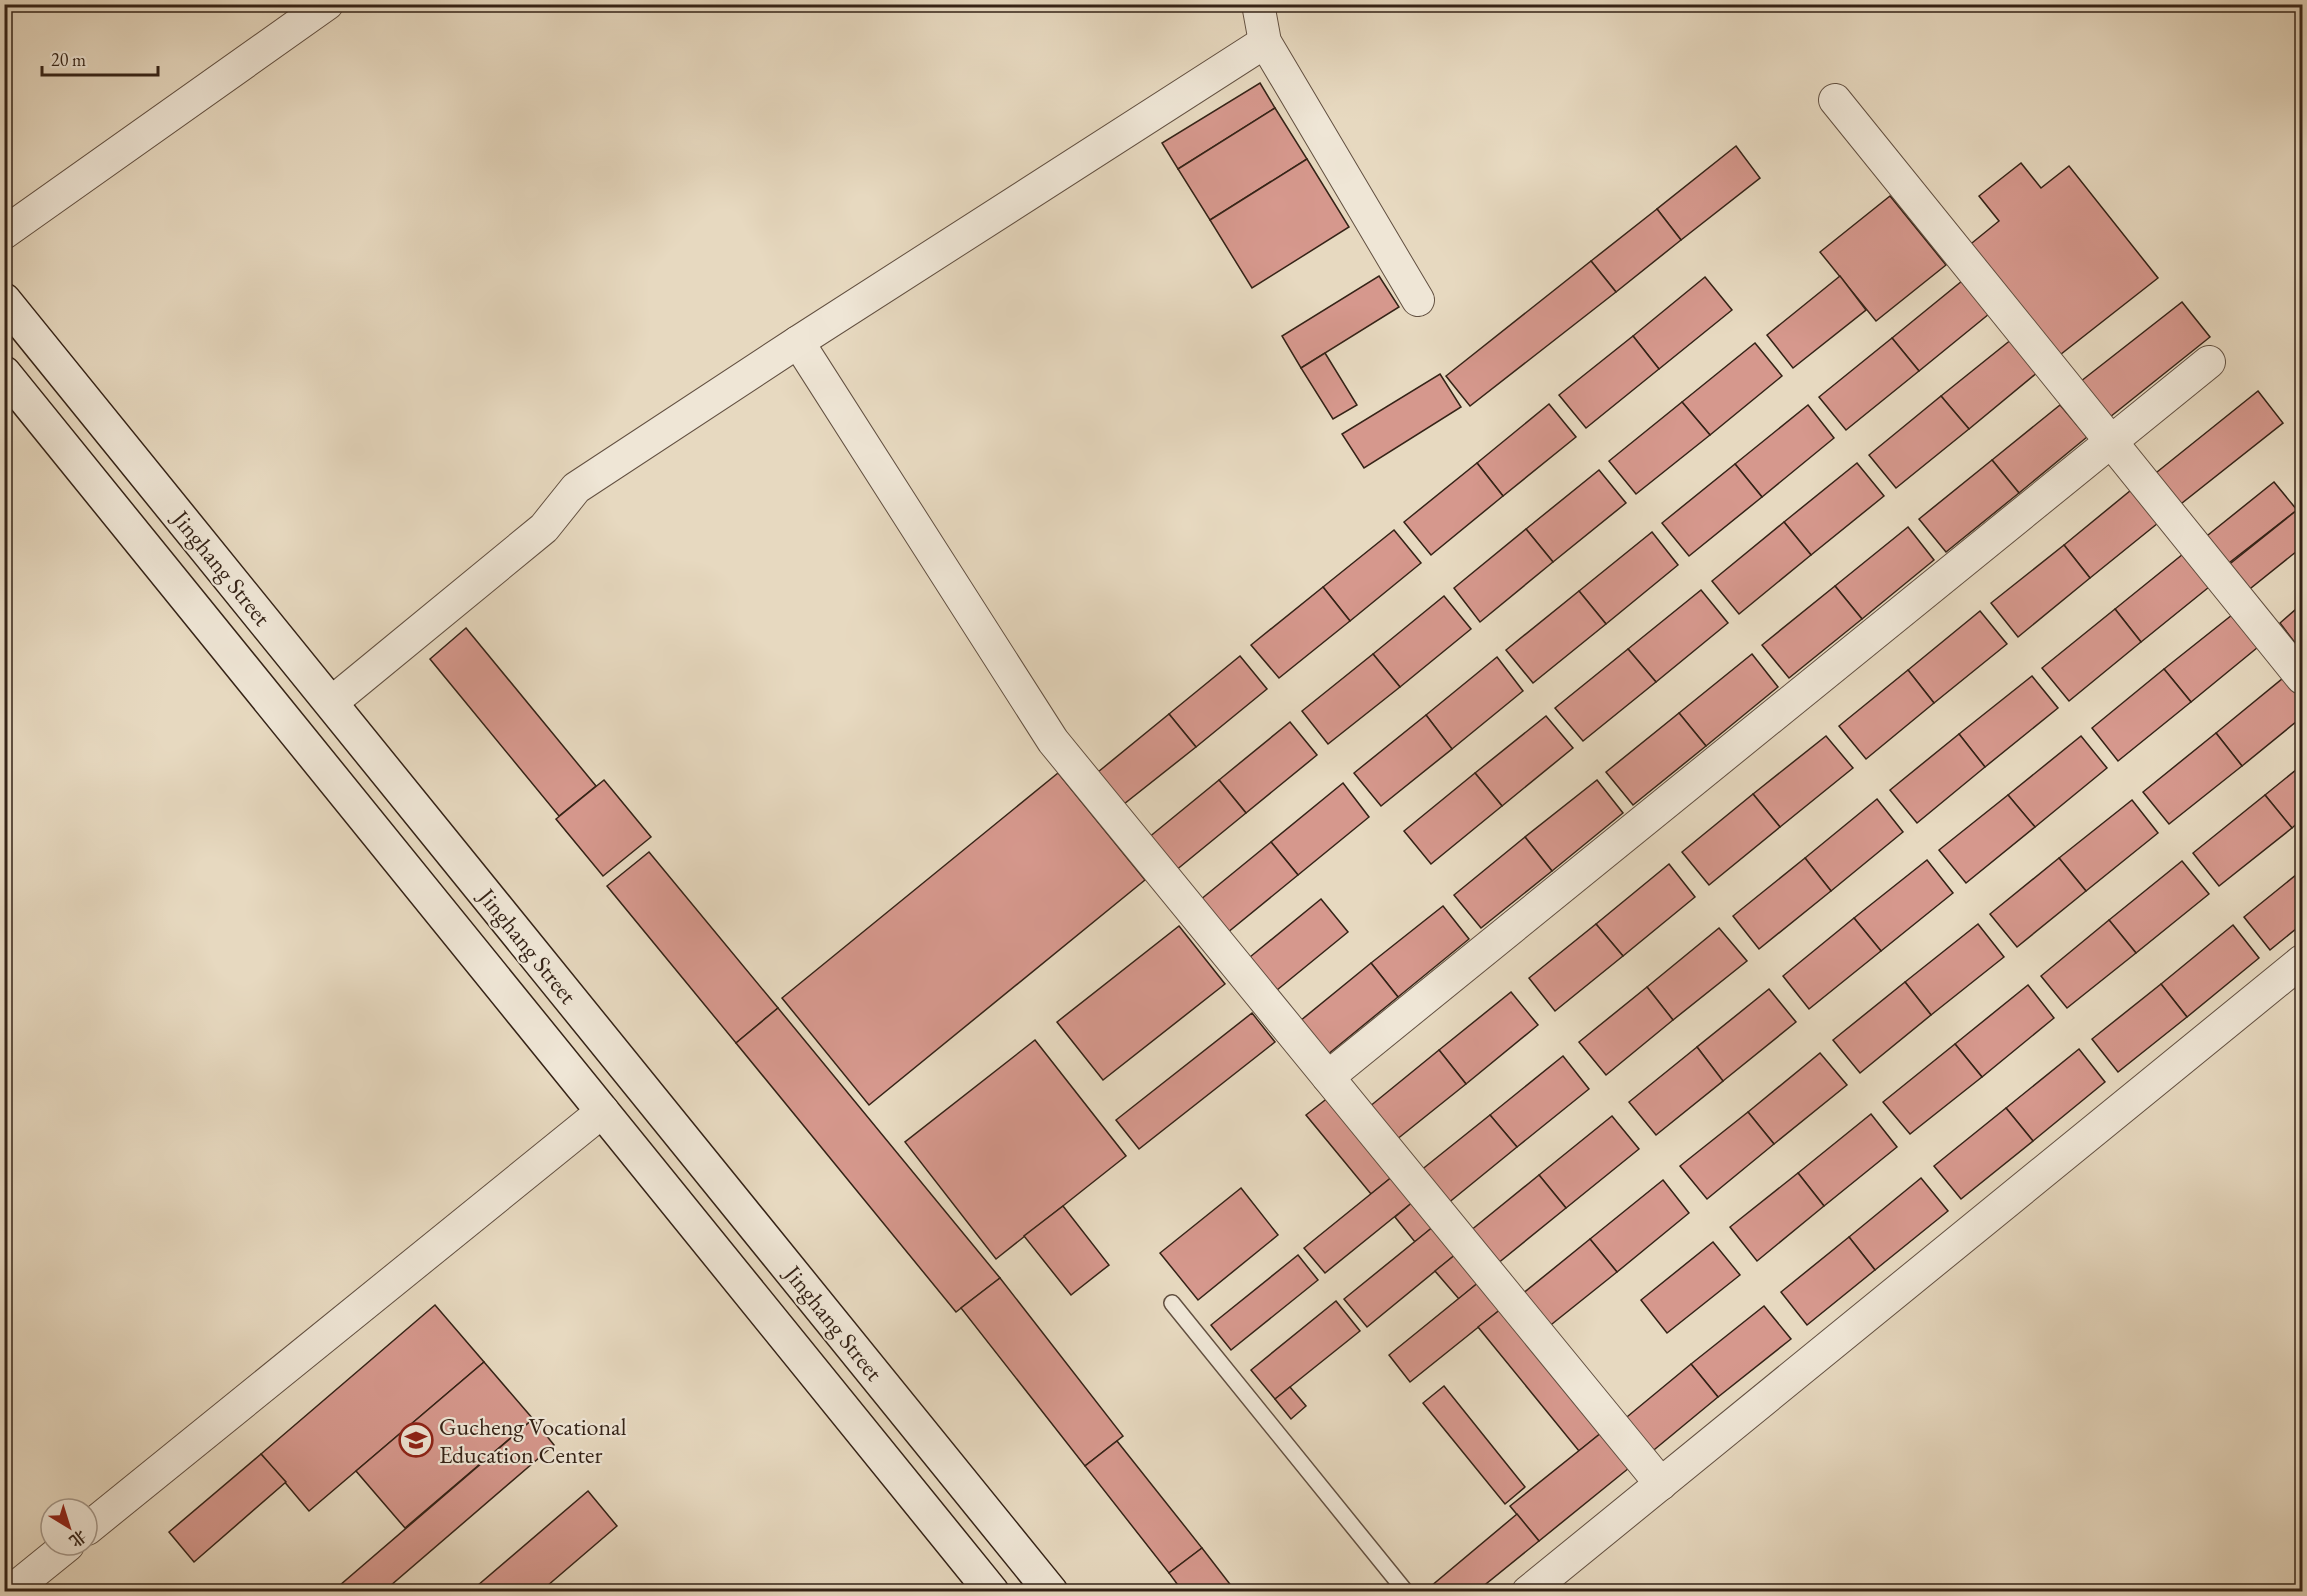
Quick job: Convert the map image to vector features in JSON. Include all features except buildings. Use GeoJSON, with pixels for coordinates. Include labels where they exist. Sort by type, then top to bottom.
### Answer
{"type":"FeatureCollection","features":[{"type":"Feature","properties":{"kind":"main road","name":"Jinghang Street"},"geometry":{"type":"LineString","coordinates":[[4,300],[1051,1592]]}},
{"type":"Feature","properties":{"kind":"main road","name":"Jinghang Street"},"geometry":{"type":"LineString","coordinates":[[4,373],[992,1592]]}},
{"type":"Feature","properties":{"kind":"street"},"geometry":{"type":"LineString","coordinates":[[4,233],[327,4]]}},
{"type":"Feature","properties":{"kind":"street"},"geometry":{"type":"LineString","coordinates":[[1258,4],[1265,42],[1418,300]]}},
{"type":"Feature","properties":{"kind":"street"},"geometry":{"type":"LineString","coordinates":[[331,703],[544,528],[576,488],[798,342],[1265,42]]}},
{"type":"Feature","properties":{"kind":"street"},"geometry":{"type":"LineString","coordinates":[[1835,100],[2302,678]]}},
{"type":"Feature","properties":{"kind":"street"},"geometry":{"type":"LineString","coordinates":[[798,342],[1053,741],[1661,1484]]}},
{"type":"Feature","properties":{"kind":"street"},"geometry":{"type":"LineString","coordinates":[[1328,1077],[2209,362]]}},
{"type":"Feature","properties":{"kind":"street"},"geometry":{"type":"LineString","coordinates":[[1528,1592],[2302,961]]}},
{"type":"Feature","properties":{"kind":"street"},"geometry":{"type":"LineString","coordinates":[[99,1519],[603,1112]]}},
{"type":"Feature","properties":{"kind":"street"},"geometry":{"type":"LineString","coordinates":[[10,1592],[53,1557]]}},
{"type":"Feature","properties":{"kind":"lane"},"geometry":{"type":"LineString","coordinates":[[1172,1303],[1406,1592]]}},
{"type":"Feature","properties":{"kind":"place","name":"Gucheng Vocational Education Center"},"geometry":{"type":"Point","coordinates":[416,1440]}}]}
